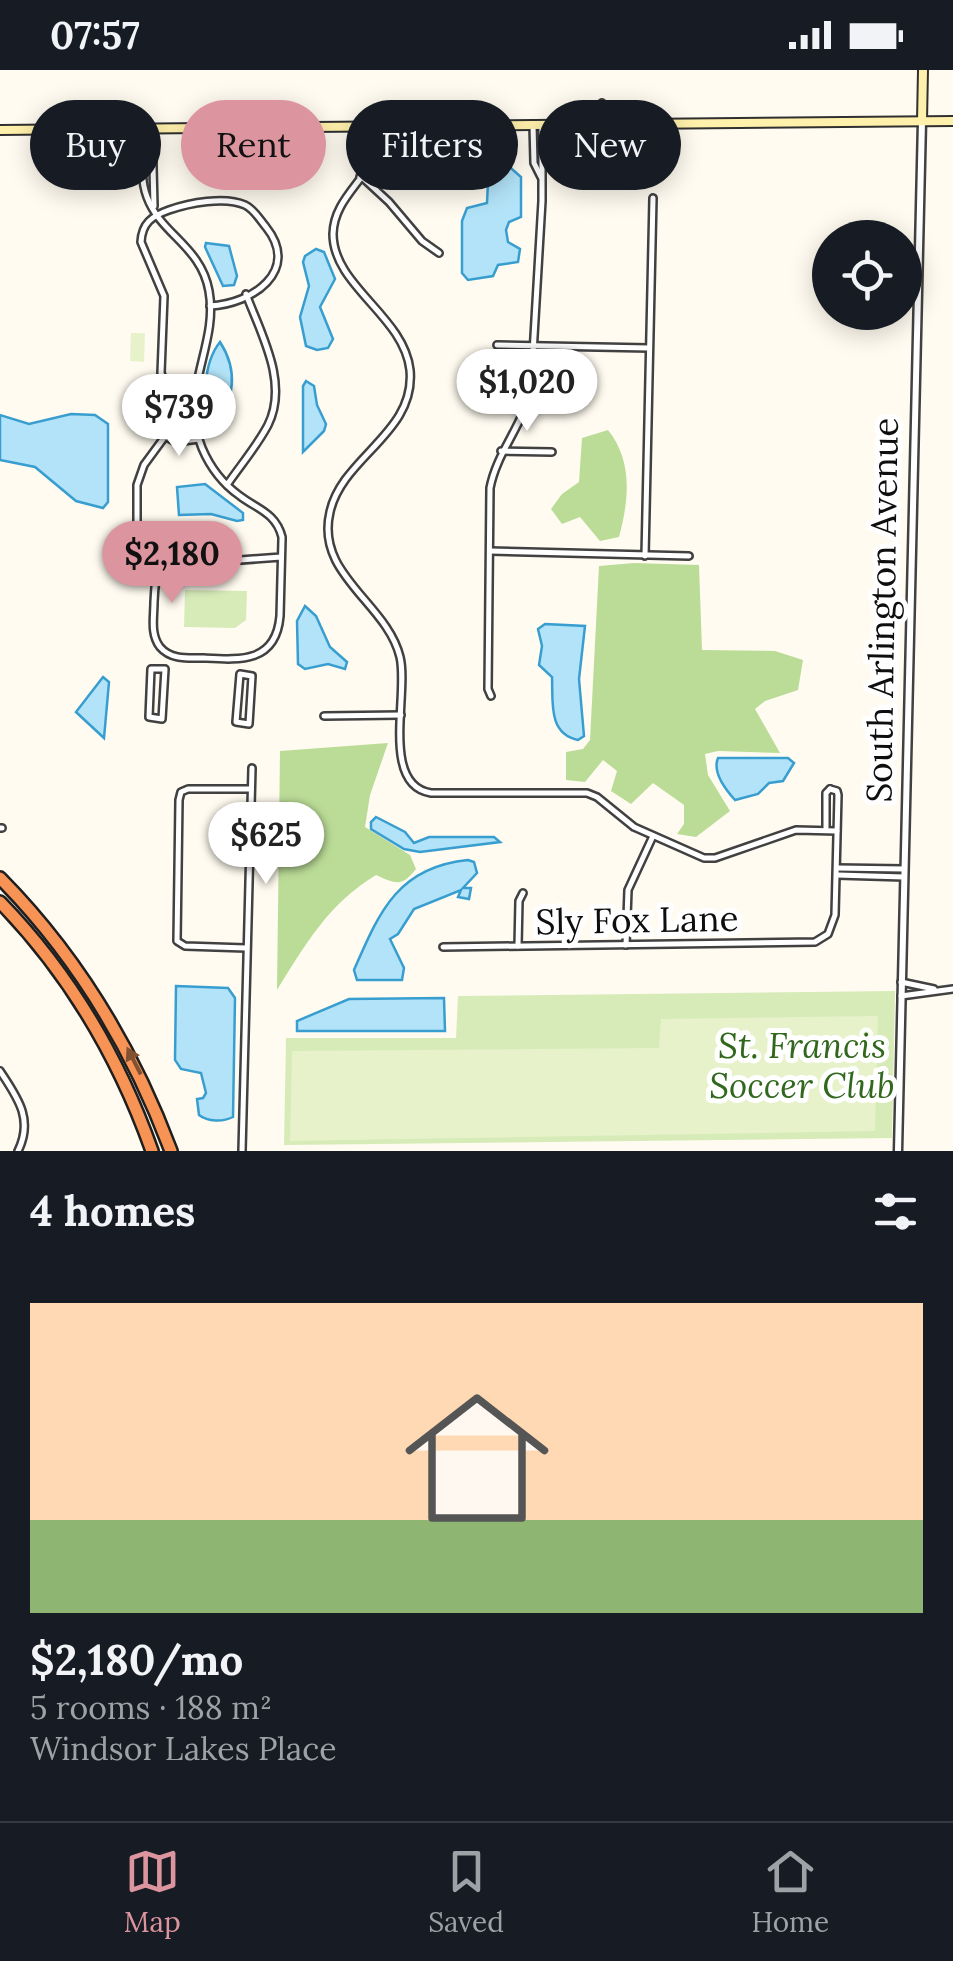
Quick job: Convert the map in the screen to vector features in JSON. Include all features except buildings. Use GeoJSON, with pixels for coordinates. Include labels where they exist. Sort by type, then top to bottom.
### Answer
{"type":"FeatureCollection","features":[{"type":"Feature","properties":{"kind":"highway"},"geometry":{"type":"LineString","coordinates":[[0,878],[38,918],[85,978],[142,1077],[171,1151]]}},
{"type":"Feature","properties":{"kind":"highway"},"geometry":{"type":"LineString","coordinates":[[0,902],[47,955],[87,1013],[125,1083],[152,1151]]}},
{"type":"Feature","properties":{"kind":"main road","name":"South Arlington Avenue"},"geometry":{"type":"LineString","coordinates":[[922,121],[923,70]]}},
{"type":"Feature","properties":{"kind":"main road"},"geometry":{"type":"LineString","coordinates":[[681,123],[953,121]]}},
{"type":"Feature","properties":{"kind":"main road"},"geometry":{"type":"LineString","coordinates":[[518,125],[538,125]]}},
{"type":"Feature","properties":{"kind":"main road"},"geometry":{"type":"LineString","coordinates":[[161,128],[346,126]]}},
{"type":"Feature","properties":{"kind":"main road"},"geometry":{"type":"LineString","coordinates":[[0,130],[30,130]]}},
{"type":"Feature","properties":{"kind":"street","name":"South Arlington Avenue"},"geometry":{"type":"LineString","coordinates":[[898,1151],[922,121]]}},
{"type":"Feature","properties":{"kind":"street"},"geometry":{"type":"LineString","coordinates":[[538,125],[534,163],[538,172]]}},
{"type":"Feature","properties":{"kind":"street"},"geometry":{"type":"LineString","coordinates":[[146,190],[156,214],[199,262],[208,286],[210,306],[194,388],[199,439],[209,462],[227,485],[276,521],[281,531],[281,557],[278,628],[272,642],[258,654],[237,660],[172,656],[158,644],[153,628],[155,580],[160,568],[172,561],[281,557]]}},
{"type":"Feature","properties":{"kind":"street"},"geometry":{"type":"LineString","coordinates":[[353,190],[336,216],[336,249],[346,270],[400,339],[408,358],[410,380],[399,417],[336,494],[328,533],[338,566],[397,647],[402,670],[401,754],[408,779],[423,792],[586,792],[634,827],[698,856],[715,858],[796,830],[838,831]]}},
{"type":"Feature","properties":{"kind":"street"},"geometry":{"type":"LineString","coordinates":[[377,190],[422,241],[439,253]]}},
{"type":"Feature","properties":{"kind":"street"},"geometry":{"type":"LineString","coordinates":[[491,696],[490,488],[501,451],[528,403],[541,190]]}},
{"type":"Feature","properties":{"kind":"street"},"geometry":{"type":"LineString","coordinates":[[645,556],[653,198]]}},
{"type":"Feature","properties":{"kind":"street"},"geometry":{"type":"LineString","coordinates":[[180,416],[161,372],[164,296],[141,242],[147,222],[156,214],[189,203],[237,203],[247,206],[275,238],[278,246],[272,279],[264,287],[210,306]]}},
{"type":"Feature","properties":{"kind":"street"},"geometry":{"type":"LineString","coordinates":[[227,485],[268,425],[274,394],[274,368],[246,294]]}},
{"type":"Feature","properties":{"kind":"street"},"geometry":{"type":"LineString","coordinates":[[497,345],[649,348]]}},
{"type":"Feature","properties":{"kind":"street"},"geometry":{"type":"LineString","coordinates":[[180,416],[194,415]]}},
{"type":"Feature","properties":{"kind":"street"},"geometry":{"type":"LineString","coordinates":[[160,568],[137,540],[136,490],[144,465],[180,416]]}},
{"type":"Feature","properties":{"kind":"street"},"geometry":{"type":"LineString","coordinates":[[166,436],[176,442],[199,439]]}},
{"type":"Feature","properties":{"kind":"street"},"geometry":{"type":"LineString","coordinates":[[501,451],[552,452]]}},
{"type":"Feature","properties":{"kind":"street"},"geometry":{"type":"LineString","coordinates":[[490,551],[689,556]]}},
{"type":"Feature","properties":{"kind":"street"},"geometry":{"type":"LineString","coordinates":[[165,669],[150,670],[150,719],[164,718],[165,669],[172,656]]}},
{"type":"Feature","properties":{"kind":"street"},"geometry":{"type":"LineString","coordinates":[[237,660],[236,722],[250,724],[252,676],[238,674]]}},
{"type":"Feature","properties":{"kind":"street"},"geometry":{"type":"LineString","coordinates":[[324,716],[402,715]]}},
{"type":"Feature","properties":{"kind":"street"},"geometry":{"type":"LineString","coordinates":[[242,1151],[252,768]]}},
{"type":"Feature","properties":{"kind":"street"},"geometry":{"type":"LineString","coordinates":[[247,948],[185,946],[177,940],[179,800],[181,792],[188,788],[252,789]]}},
{"type":"Feature","properties":{"kind":"street"},"geometry":{"type":"LineString","coordinates":[[826,828],[826,792],[837,791],[837,872],[904,873]]}},
{"type":"Feature","properties":{"kind":"street"},"geometry":{"type":"LineString","coordinates":[[626,946],[628,890],[652,836]]}},
{"type":"Feature","properties":{"kind":"street","name":"Sly Fox Lane"},"geometry":{"type":"LineString","coordinates":[[443,946],[815,942],[828,934],[836,915],[837,872]]}},
{"type":"Feature","properties":{"kind":"street"},"geometry":{"type":"LineString","coordinates":[[518,946],[519,901],[523,893]]}},
{"type":"Feature","properties":{"kind":"street"},"geometry":{"type":"LineString","coordinates":[[901,982],[937,990]]}},
{"type":"Feature","properties":{"kind":"street"},"geometry":{"type":"LineString","coordinates":[[901,996],[953,990]]}},
{"type":"Feature","properties":{"kind":"street"},"geometry":{"type":"LineString","coordinates":[[0,1070],[26,1122],[18,1151]]}},
{"type":"Feature","properties":{"kind":"green space"},"geometry":{"type":"Polygon","coordinates":[[[131,333],[145,333],[144,362],[130,361],[131,333]]]}},
{"type":"Feature","properties":{"kind":"green space"},"geometry":{"type":"Polygon","coordinates":[[[608,430],[622,455],[627,495],[619,537],[600,541],[580,517],[562,524],[551,509],[562,494],[579,482],[582,438],[608,430]]]}},
{"type":"Feature","properties":{"kind":"green space"},"geometry":{"type":"Polygon","coordinates":[[[699,565],[702,650],[775,651],[803,660],[798,690],[765,701],[755,709],[780,753],[705,754],[708,775],[730,811],[696,837],[677,834],[684,824],[684,805],[653,783],[631,804],[611,791],[617,771],[603,760],[585,782],[566,780],[566,752],[583,749],[590,740],[599,566],[699,565]]]}},
{"type":"Feature","properties":{"kind":"green space"},"geometry":{"type":"Polygon","coordinates":[[[185,590],[247,591],[246,620],[235,628],[184,627],[185,590]]]}},
{"type":"Feature","properties":{"kind":"green space"},"geometry":{"type":"Polygon","coordinates":[[[388,743],[370,795],[365,827],[410,855],[416,869],[398,882],[376,875],[345,898],[319,926],[277,990],[280,751],[388,743]]]}},
{"type":"Feature","properties":{"kind":"green space","name":"St. Francis Soccer Club"},"geometry":{"type":"Polygon","coordinates":[[[895,991],[892,1138],[284,1145],[286,1038],[456,1038],[458,996],[895,991]]]}},
{"type":"Feature","properties":{"kind":"green space","name":"St. Francis Soccer Club"},"geometry":{"type":"Polygon","coordinates":[[[878,1016],[875,1131],[290,1141],[292,1051],[659,1048],[661,1019],[878,1016]]]}},
{"type":"Feature","properties":{"kind":"water"},"geometry":{"type":"Polygon","coordinates":[[[518,174],[521,177],[521,217],[509,222],[506,230],[508,242],[520,249],[518,262],[498,265],[493,276],[468,280],[462,273],[462,221],[467,208],[487,203],[488,190],[518,190],[518,174]]]}},
{"type":"Feature","properties":{"kind":"water"},"geometry":{"type":"Polygon","coordinates":[[[206,243],[229,246],[237,276],[234,285],[223,286],[206,243]]]}},
{"type":"Feature","properties":{"kind":"water"},"geometry":{"type":"Polygon","coordinates":[[[316,249],[324,252],[335,279],[320,307],[333,339],[328,348],[317,350],[306,346],[300,317],[309,286],[303,262],[316,249]]]}},
{"type":"Feature","properties":{"kind":"water"},"geometry":{"type":"Polygon","coordinates":[[[220,342],[230,365],[231,388],[225,409],[212,430],[206,409],[206,385],[210,361],[220,342]]]}},
{"type":"Feature","properties":{"kind":"water"},"geometry":{"type":"Polygon","coordinates":[[[306,381],[314,386],[326,424],[303,452],[303,386],[306,381]]]}},
{"type":"Feature","properties":{"kind":"water"},"geometry":{"type":"Polygon","coordinates":[[[71,414],[95,415],[108,424],[108,502],[103,508],[76,501],[35,467],[0,460],[0,415],[29,424],[71,414]]]}},
{"type":"Feature","properties":{"kind":"water"},"geometry":{"type":"Polygon","coordinates":[[[205,484],[243,513],[243,520],[211,514],[179,515],[177,487],[205,484]]]}},
{"type":"Feature","properties":{"kind":"water"},"geometry":{"type":"Polygon","coordinates":[[[305,606],[316,616],[330,647],[347,662],[345,669],[328,664],[305,669],[298,664],[297,621],[305,606]]]}},
{"type":"Feature","properties":{"kind":"water"},"geometry":{"type":"Polygon","coordinates":[[[545,624],[585,626],[579,679],[584,736],[578,740],[568,737],[557,724],[552,677],[539,665],[542,646],[538,629],[545,624]]]}},
{"type":"Feature","properties":{"kind":"water"},"geometry":{"type":"Polygon","coordinates":[[[103,677],[109,682],[104,738],[76,712],[103,677]]]}},
{"type":"Feature","properties":{"kind":"water"},"geometry":{"type":"Polygon","coordinates":[[[718,758],[788,758],[794,763],[783,781],[769,783],[758,794],[735,800],[718,775],[718,758]]]}},
{"type":"Feature","properties":{"kind":"water"},"geometry":{"type":"Polygon","coordinates":[[[376,817],[405,832],[414,843],[429,837],[494,837],[500,842],[420,852],[404,849],[371,829],[376,817]]]}},
{"type":"Feature","properties":{"kind":"water"},"geometry":{"type":"Polygon","coordinates":[[[468,860],[474,862],[477,873],[463,888],[471,888],[469,899],[458,897],[461,890],[414,909],[398,934],[390,939],[404,968],[402,980],[357,980],[354,970],[372,930],[394,896],[424,872],[468,860]]]}},
{"type":"Feature","properties":{"kind":"water"},"geometry":{"type":"Polygon","coordinates":[[[176,986],[228,988],[235,998],[233,1117],[216,1120],[199,1115],[197,1099],[206,1093],[201,1073],[181,1069],[175,1060],[176,986]]]}},
{"type":"Feature","properties":{"kind":"water"},"geometry":{"type":"Polygon","coordinates":[[[444,998],[445,1031],[297,1031],[297,1021],[349,999],[444,998]]]}}]}
